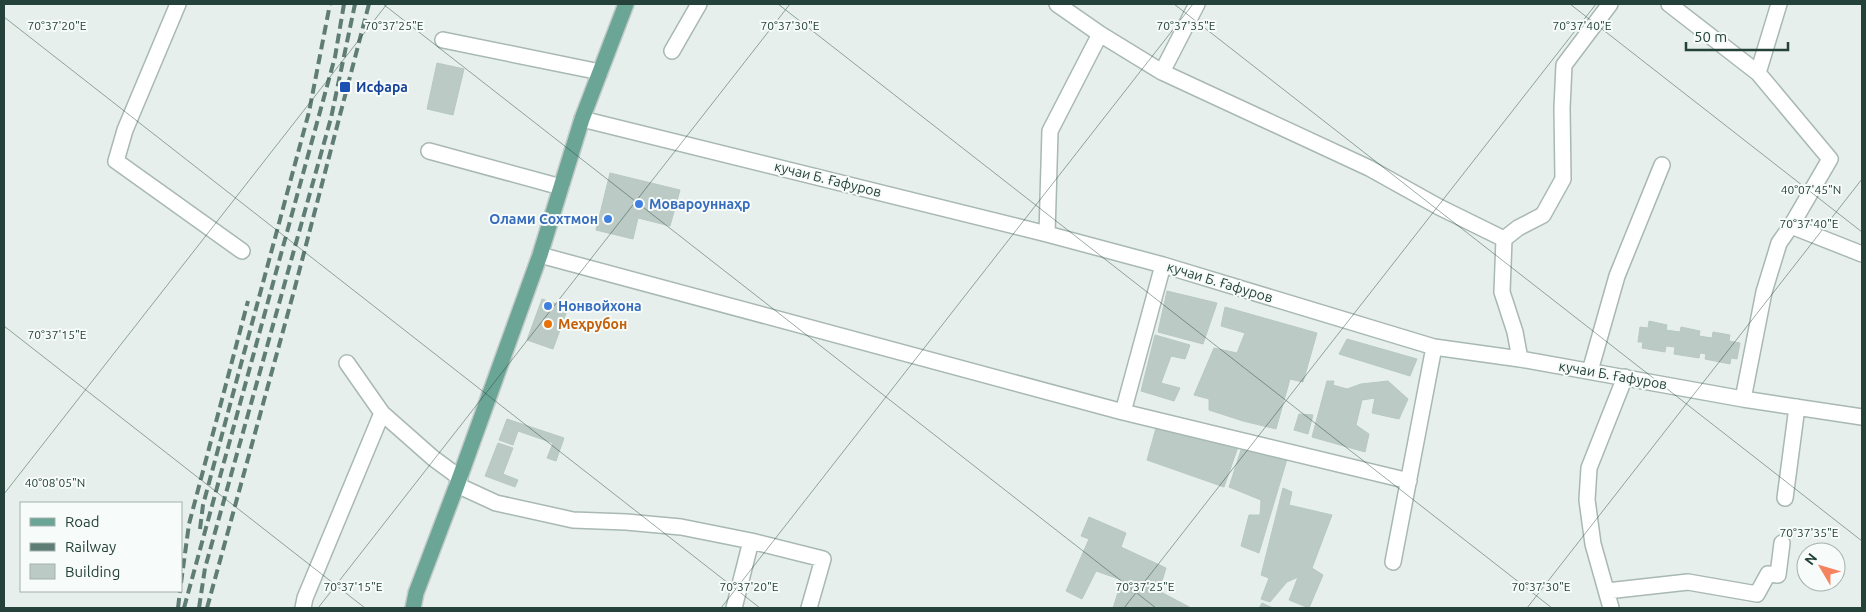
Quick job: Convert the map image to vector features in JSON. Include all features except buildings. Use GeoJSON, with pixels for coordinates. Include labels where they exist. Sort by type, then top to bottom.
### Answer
{"type":"FeatureCollection","features":[{"type":"Feature","properties":{"kind":"main road"},"geometry":{"type":"LineString","coordinates":[[413,608],[416,594],[459,481],[540,255],[582,119],[626,4]]}},
{"type":"Feature","properties":{"kind":"street"},"geometry":{"type":"LineString","coordinates":[[178,4],[125,130],[116,161],[242,252]]}},
{"type":"Feature","properties":{"kind":"street"},"geometry":{"type":"LineString","coordinates":[[672,50],[698,4]]}},
{"type":"Feature","properties":{"kind":"street"},"geometry":{"type":"LineString","coordinates":[[1057,4],[1100,34],[1162,72],[1370,168],[1439,207],[1504,239]]}},
{"type":"Feature","properties":{"kind":"street"},"geometry":{"type":"LineString","coordinates":[[1162,72],[1197,4]]}},
{"type":"Feature","properties":{"kind":"street"},"geometry":{"type":"LineString","coordinates":[[1520,359],[1515,332],[1502,292],[1504,239],[1518,228],[1543,215],[1563,179],[1562,108],[1564,65],[1610,4]]}},
{"type":"Feature","properties":{"kind":"street"},"geometry":{"type":"LineString","coordinates":[[1669,4],[1758,73],[1830,159],[1791,226],[1778,243],[1764,292],[1743,399]]}},
{"type":"Feature","properties":{"kind":"street"},"geometry":{"type":"LineString","coordinates":[[1758,73],[1779,4]]}},
{"type":"Feature","properties":{"kind":"street"},"geometry":{"type":"LineString","coordinates":[[1047,234],[1050,131],[1100,34]]}},
{"type":"Feature","properties":{"kind":"street"},"geometry":{"type":"LineString","coordinates":[[443,40],[600,72]]}},
{"type":"Feature","properties":{"kind":"street","name":"кучаи Б. Ғафуров"},"geometry":{"type":"LineString","coordinates":[[582,119],[1047,234],[1163,265],[1434,347],[1520,359],[1743,399],[1862,417]]}},
{"type":"Feature","properties":{"kind":"street"},"geometry":{"type":"LineString","coordinates":[[429,151],[561,187]]}},
{"type":"Feature","properties":{"kind":"street"},"geometry":{"type":"LineString","coordinates":[[1590,371],[1617,276],[1662,165]]}},
{"type":"Feature","properties":{"kind":"street"},"geometry":{"type":"LineString","coordinates":[[1791,226],[1862,254]]}},
{"type":"Feature","properties":{"kind":"street"},"geometry":{"type":"LineString","coordinates":[[540,255],[1123,412],[1409,481]]}},
{"type":"Feature","properties":{"kind":"street"},"geometry":{"type":"LineString","coordinates":[[1123,412],[1163,265]]}},
{"type":"Feature","properties":{"kind":"street"},"geometry":{"type":"LineString","coordinates":[[1393,562],[1434,347]]}},
{"type":"Feature","properties":{"kind":"street"},"geometry":{"type":"LineString","coordinates":[[347,363],[382,413],[459,481],[496,503],[573,520],[681,527],[751,541],[823,559],[810,608]]}},
{"type":"Feature","properties":{"kind":"street"},"geometry":{"type":"LineString","coordinates":[[1611,608],[1593,544],[1587,500],[1589,468],[1625,377]]}},
{"type":"Feature","properties":{"kind":"street"},"geometry":{"type":"LineString","coordinates":[[1785,498],[1797,407]]}},
{"type":"Feature","properties":{"kind":"street"},"geometry":{"type":"LineString","coordinates":[[303,608],[305,598],[382,413]]}},
{"type":"Feature","properties":{"kind":"street"},"geometry":{"type":"LineString","coordinates":[[734,608],[751,541]]}},
{"type":"Feature","properties":{"kind":"street"},"geometry":{"type":"LineString","coordinates":[[1607,591],[1688,582],[1757,594],[1768,574],[1778,575],[1782,543]]}},
{"type":"Feature","properties":{"kind":"railway"},"geometry":{"type":"LineString","coordinates":[[200,529],[203,505],[309,112],[330,4]]}},
{"type":"Feature","properties":{"kind":"railway"},"geometry":{"type":"LineString","coordinates":[[184,608],[335,57],[344,4]]}},
{"type":"Feature","properties":{"kind":"railway"},"geometry":{"type":"LineString","coordinates":[[199,608],[205,568],[331,118],[355,4]]}},
{"type":"Feature","properties":{"kind":"railway"},"geometry":{"type":"LineString","coordinates":[[207,608],[294,291],[369,4]]}},
{"type":"Feature","properties":{"kind":"railway"},"geometry":{"type":"LineString","coordinates":[[182,576],[189,524],[248,301]]}},
{"type":"Feature","properties":{"kind":"railway"},"geometry":{"type":"LineString","coordinates":[[178,608],[180,592]]}},
{"type":"Feature","properties":{"kind":"place","name":"Исфара"},"geometry":{"type":"Point","coordinates":[345,87]}},
{"type":"Feature","properties":{"kind":"place","name":"Мовароуннаҳр"},"geometry":{"type":"Point","coordinates":[639,204]}},
{"type":"Feature","properties":{"kind":"place","name":"Олами Сохтмон"},"geometry":{"type":"Point","coordinates":[608,219]}},
{"type":"Feature","properties":{"kind":"place","name":"Нонвойхона"},"geometry":{"type":"Point","coordinates":[548,306]}},
{"type":"Feature","properties":{"kind":"place","name":"Меҳрубон"},"geometry":{"type":"Point","coordinates":[548,324]}}]}
